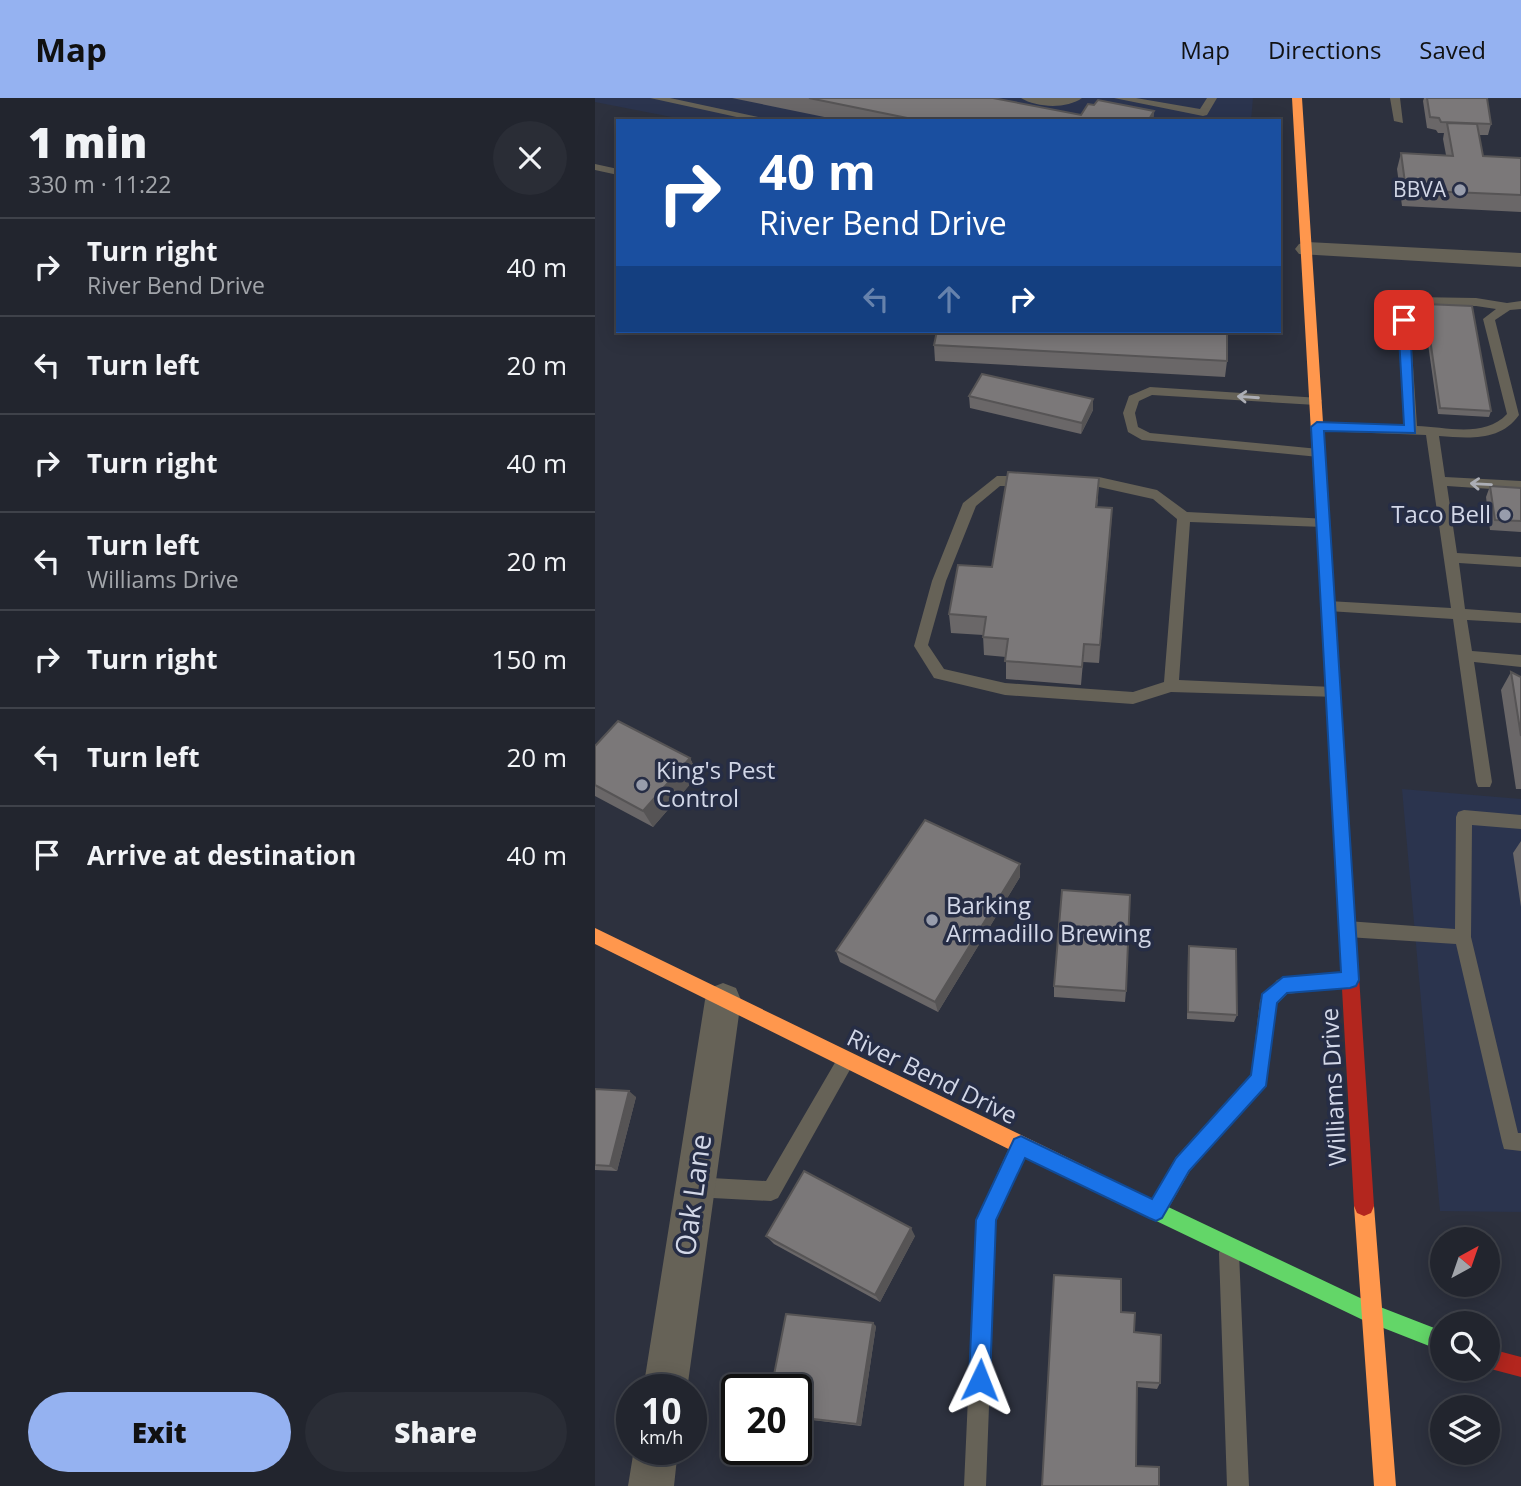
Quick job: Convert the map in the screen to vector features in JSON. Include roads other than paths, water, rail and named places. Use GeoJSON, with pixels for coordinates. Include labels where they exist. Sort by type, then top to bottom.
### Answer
{"type":"FeatureCollection","features":[{"type":"Feature","properties":{"kind":"main road","name":"Williams Drive"},"geometry":{"type":"LineString","coordinates":[[1297,98],[1370,1313],[1385,1486]]}},
{"type":"Feature","properties":{"kind":"main road","name":"River Bend Drive"},"geometry":{"type":"LineString","coordinates":[[595,936],[1229,1247],[1370,1313],[1430,1336]]}},
{"type":"Feature","properties":{"kind":"main road"},"geometry":{"type":"LineString","coordinates":[[1500,1361],[1521,1367]]}},
{"type":"Feature","properties":{"kind":"street"},"geometry":{"type":"LineString","coordinates":[[1307,249],[1521,260]]}},
{"type":"Feature","properties":{"kind":"street","name":"Oak Lane"},"geometry":{"type":"LineString","coordinates":[[667,1374],[723,1000]]}},
{"type":"Feature","properties":{"kind":"street"},"geometry":{"type":"LineString","coordinates":[[651,1486],[654,1465]]}},
{"type":"Feature","properties":{"kind":"lane"},"geometry":{"type":"LineString","coordinates":[[655,98],[762,119]]}},
{"type":"Feature","properties":{"kind":"lane"},"geometry":{"type":"LineString","coordinates":[[1026,98],[1054,103],[1068,103],[1077,98]]}},
{"type":"Feature","properties":{"kind":"lane"},"geometry":{"type":"LineString","coordinates":[[1119,98],[1200,117],[1212,98]]}},
{"type":"Feature","properties":{"kind":"lane"},"geometry":{"type":"LineString","coordinates":[[1395,98],[1399,121]]}},
{"type":"Feature","properties":{"kind":"lane"},"geometry":{"type":"LineString","coordinates":[[595,167],[616,172]]}},
{"type":"Feature","properties":{"kind":"lane"},"geometry":{"type":"LineString","coordinates":[[1411,430],[1404,320],[1413,301],[1476,302],[1507,307],[1521,305]]}},
{"type":"Feature","properties":{"kind":"lane"},"geometry":{"type":"LineString","coordinates":[[1317,427],[1481,433],[1493,431],[1513,415],[1489,319],[1507,307]]}},
{"type":"Feature","properties":{"kind":"lane"},"geometry":{"type":"LineString","coordinates":[[1316,401],[1150,391],[1133,399],[1129,413],[1132,429],[1147,438],[1319,453]]}},
{"type":"Feature","properties":{"kind":"lane"},"geometry":{"type":"LineString","coordinates":[[1432,431],[1484,782]]}},
{"type":"Feature","properties":{"kind":"lane"},"geometry":{"type":"LineString","coordinates":[[1323,522],[1184,517],[1157,495],[1099,482],[997,481],[970,503],[939,581],[921,646],[939,674],[1005,689],[1133,698],[1171,686],[1333,693]]}},
{"type":"Feature","properties":{"kind":"lane"},"geometry":{"type":"LineString","coordinates":[[1440,481],[1521,486]]}},
{"type":"Feature","properties":{"kind":"lane"},"geometry":{"type":"LineString","coordinates":[[1171,686],[1184,517]]}},
{"type":"Feature","properties":{"kind":"lane"},"geometry":{"type":"LineString","coordinates":[[1452,558],[1521,562]]}},
{"type":"Feature","properties":{"kind":"lane"},"geometry":{"type":"LineString","coordinates":[[1328,606],[1521,618]]}},
{"type":"Feature","properties":{"kind":"lane"},"geometry":{"type":"LineString","coordinates":[[1467,656],[1521,661]]}},
{"type":"Feature","properties":{"kind":"lane"},"geometry":{"type":"LineString","coordinates":[[1521,822],[1464,817],[1463,937],[1511,1142],[1521,1142]]}},
{"type":"Feature","properties":{"kind":"lane"},"geometry":{"type":"LineString","coordinates":[[1347,929],[1463,937]]}},
{"type":"Feature","properties":{"kind":"lane"},"geometry":{"type":"LineString","coordinates":[[1156,1211],[1182,1164],[1260,1079],[1269,1000],[1283,986],[1350,980]]}},
{"type":"Feature","properties":{"kind":"lane"},"geometry":{"type":"LineString","coordinates":[[694,1187],[771,1191],[846,1060]]}},
{"type":"Feature","properties":{"kind":"lane"},"geometry":{"type":"LineString","coordinates":[[975,1486],[986,1220],[1021,1146]]}},
{"type":"Feature","properties":{"kind":"lane"},"geometry":{"type":"LineString","coordinates":[[1229,1247],[1238,1486]]}},
{"type":"Feature","properties":{"kind":"place","name":"BBVA"},"geometry":{"type":"Point","coordinates":[1460,190]}},
{"type":"Feature","properties":{"kind":"place","name":"Taco Bell"},"geometry":{"type":"Point","coordinates":[1505,515]}},
{"type":"Feature","properties":{"kind":"place","name":"King's Pest Control"},"geometry":{"type":"Point","coordinates":[642,785]}},
{"type":"Feature","properties":{"kind":"place","name":"Barking Armadillo Brewing"},"geometry":{"type":"Point","coordinates":[932,920]}}]}
